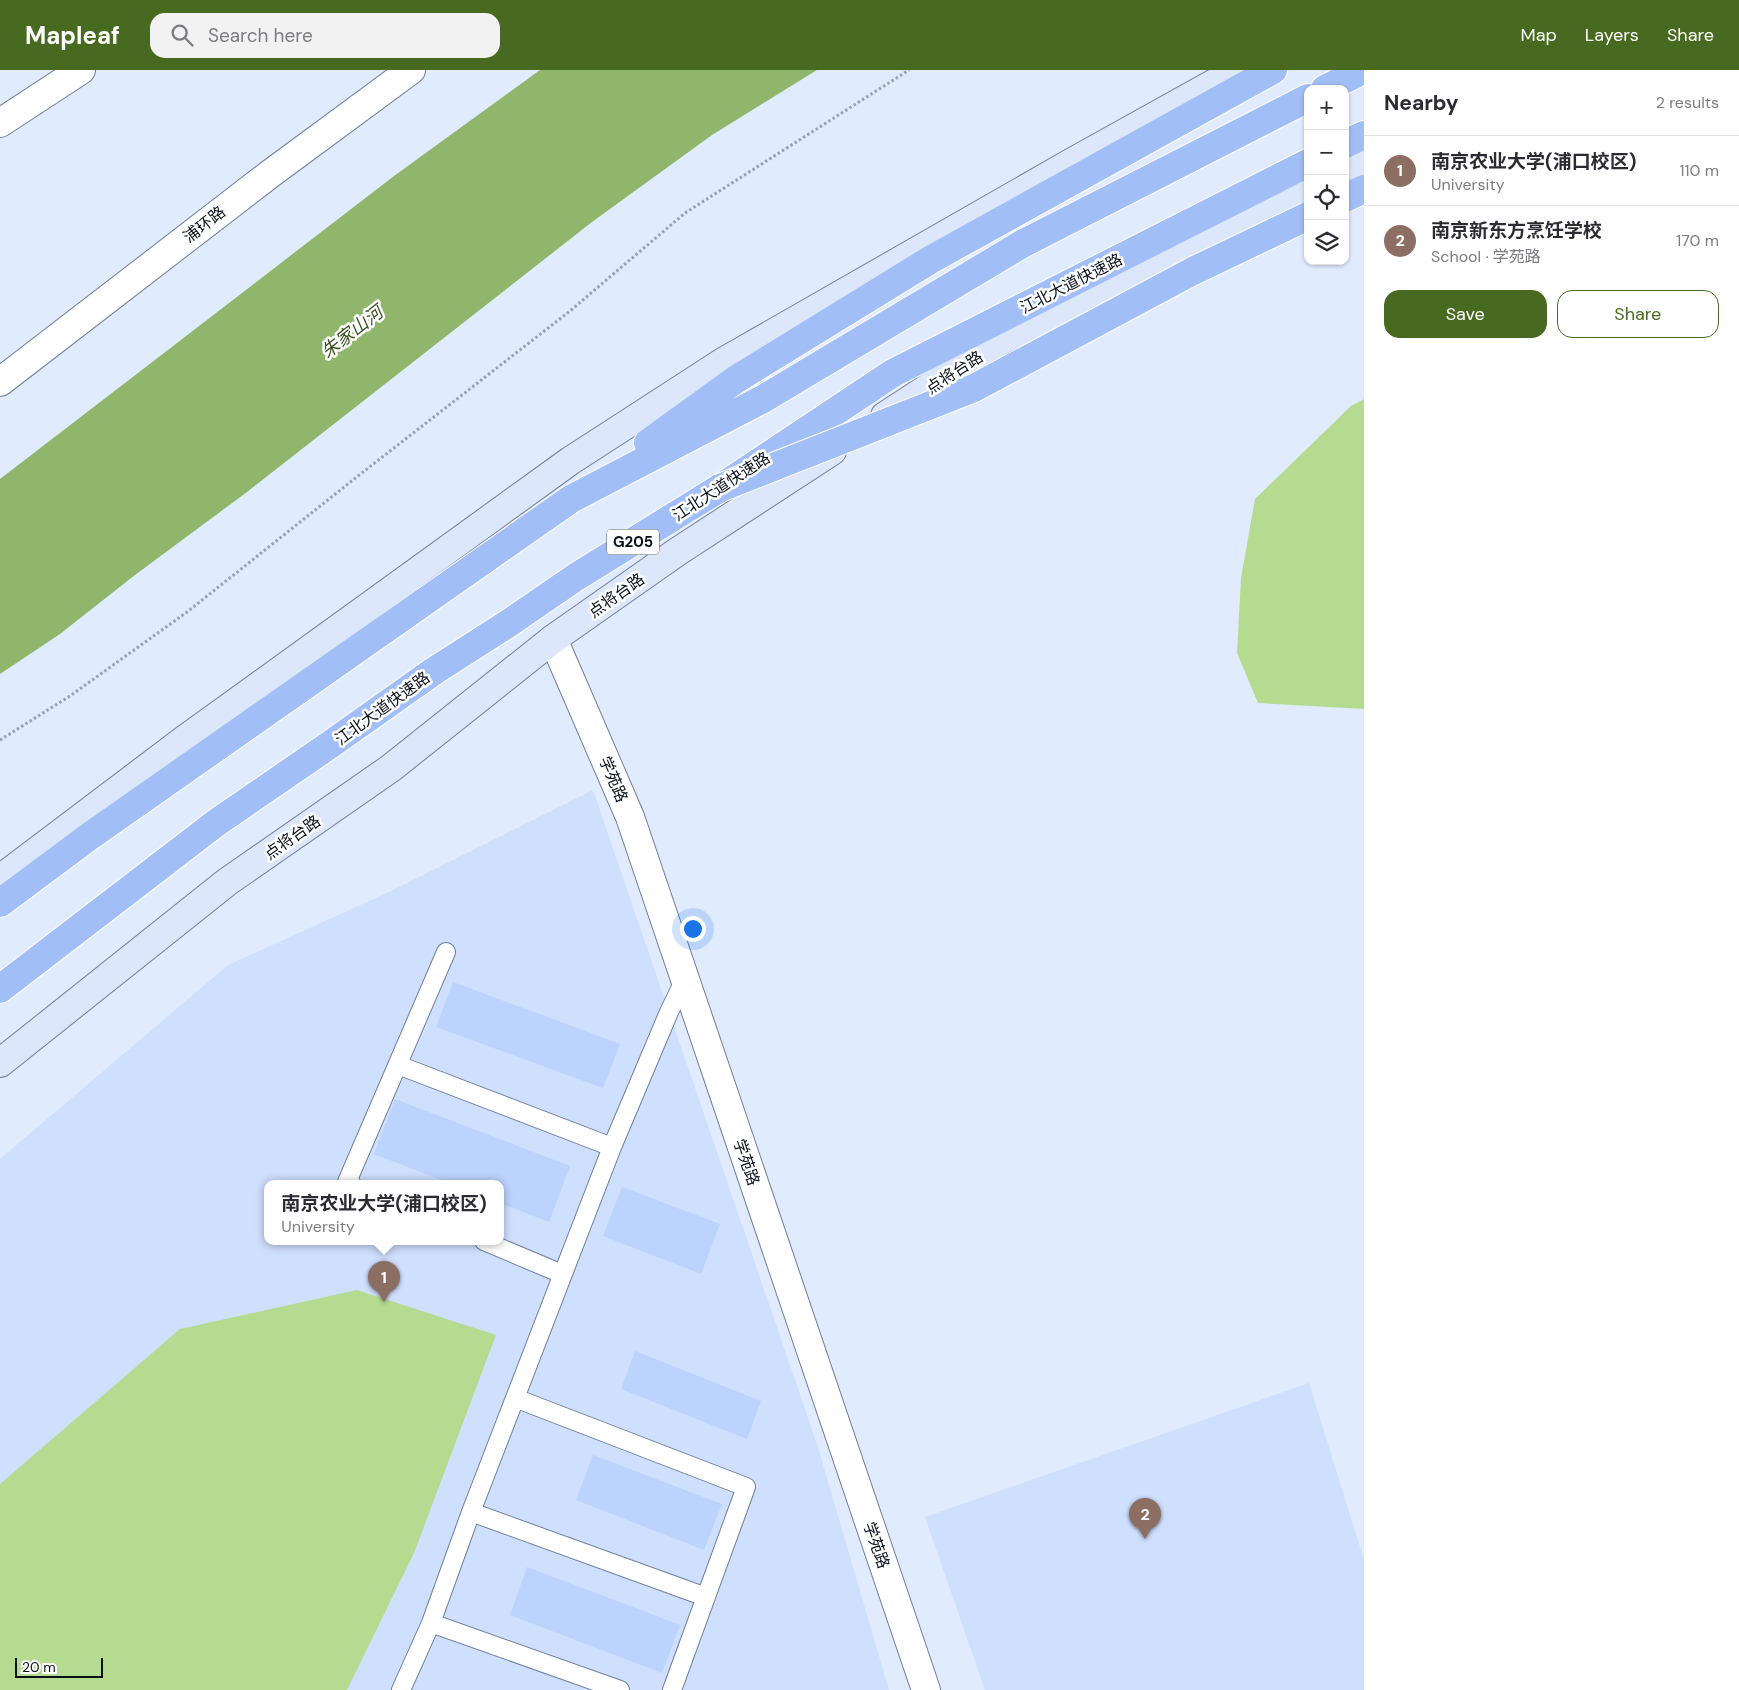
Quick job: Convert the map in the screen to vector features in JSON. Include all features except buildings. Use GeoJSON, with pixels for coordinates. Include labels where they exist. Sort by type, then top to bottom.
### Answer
{"type":"FeatureCollection","features":[{"type":"Feature","properties":{"kind":"highway"},"geometry":{"type":"LineString","coordinates":[[0,903],[90,836],[571,499],[735,380],[930,260],[1273,70]]}},
{"type":"Feature","properties":{"kind":"highway"},"geometry":{"type":"LineString","coordinates":[[1333,85],[1363,70]]}},
{"type":"Feature","properties":{"kind":"highway"},"geometry":{"type":"LineString","coordinates":[[571,499],[763,399],[1022,244],[1304,100]]}},
{"type":"Feature","properties":{"kind":"highway"},"geometry":{"type":"LineString","coordinates":[[1349,142],[1364,135]]}},
{"type":"Feature","properties":{"kind":"highway","name":"江北大道快速路"},"geometry":{"type":"LineString","coordinates":[[0,989],[216,823],[434,670],[509,623],[576,577],[720,488],[893,373],[1304,165]]}},
{"type":"Feature","properties":{"kind":"highway"},"geometry":{"type":"LineString","coordinates":[[1349,196],[1364,189]]}},
{"type":"Feature","properties":{"kind":"highway"},"geometry":{"type":"LineString","coordinates":[[720,488],[974,388],[1193,271],[1304,218]]}},
{"type":"Feature","properties":{"kind":"main road"},"geometry":{"type":"LineString","coordinates":[[0,879],[184,740],[562,467],[618,430],[723,362],[1060,169],[1238,70]]}},
{"type":"Feature","properties":{"kind":"main road"},"geometry":{"type":"LineString","coordinates":[[1349,167],[1364,160]]}},
{"type":"Feature","properties":{"kind":"main road","name":"点将台路"},"geometry":{"type":"LineString","coordinates":[[0,1063],[227,882],[391,768],[553,639],[677,552],[1000,341],[1304,190]]}},
{"type":"Feature","properties":{"kind":"street"},"geometry":{"type":"LineString","coordinates":[[0,122],[81,70]]}},
{"type":"Feature","properties":{"kind":"street","name":"浦环路"},"geometry":{"type":"LineString","coordinates":[[0,382],[262,180],[411,70]]}},
{"type":"Feature","properties":{"kind":"street","name":"学苑路"},"geometry":{"type":"LineString","coordinates":[[553,639],[630,817],[926,1690]]}},
{"type":"Feature","properties":{"kind":"lane"},"geometry":{"type":"LineString","coordinates":[[348,1180],[446,952]]}},
{"type":"Feature","properties":{"kind":"lane"},"geometry":{"type":"LineString","coordinates":[[401,1690],[431,1622],[471,1512],[612,1147],[669,1012],[685,979]]}},
{"type":"Feature","properties":{"kind":"lane"},"geometry":{"type":"LineString","coordinates":[[398,1065],[612,1147]]}},
{"type":"Feature","properties":{"kind":"lane"},"geometry":{"type":"LineString","coordinates":[[493,1245],[562,1274]]}},
{"type":"Feature","properties":{"kind":"lane"},"geometry":{"type":"LineString","coordinates":[[515,1398],[746,1487],[672,1690]]}},
{"type":"Feature","properties":{"kind":"lane"},"geometry":{"type":"LineString","coordinates":[[471,1512],[706,1597]]}},
{"type":"Feature","properties":{"kind":"lane"},"geometry":{"type":"LineString","coordinates":[[431,1622],[620,1690]]}},
{"type":"Feature","properties":{"kind":"path"},"geometry":{"type":"LineString","coordinates":[[0,740],[70,696],[187,612],[570,311],[685,213],[909,70]]}},
{"type":"Feature","properties":{"kind":"shaded area"},"geometry":{"type":"Polygon","coordinates":[[[1364,399],[1364,709],[1258,703],[1237,653],[1241,578],[1255,499],[1351,406],[1364,399]]]}},
{"type":"Feature","properties":{"kind":"shaded area"},"geometry":{"type":"Polygon","coordinates":[[[593,790],[817,1444],[889,1690],[0,1690],[0,1159],[228,965],[389,892],[593,790]]]}},
{"type":"Feature","properties":{"kind":"shaded area"},"geometry":{"type":"Polygon","coordinates":[[[357,1290],[496,1335],[414,1553],[347,1690],[0,1690],[0,1484],[180,1329],[357,1290]]]}},
{"type":"Feature","properties":{"kind":"shaded area"},"geometry":{"type":"Polygon","coordinates":[[[1309,1383],[1364,1560],[1364,1690],[985,1690],[925,1517],[1309,1383]]]}},
{"type":"Feature","properties":{"kind":"water","name":"朱家山河"},"geometry":{"type":"Polygon","coordinates":[[[540,70],[817,70],[712,135],[592,222],[247,492],[135,575],[60,634],[0,674],[0,479],[394,176],[540,70]]]}},
{"type":"Feature","properties":{"kind":"place","name":"南京农业大学(浦口校区)"},"geometry":{"type":"Point","coordinates":[384,1302]}},
{"type":"Feature","properties":{"kind":"place","name":"南京新东方烹饪学校"},"geometry":{"type":"Point","coordinates":[1145,1539]}}]}
